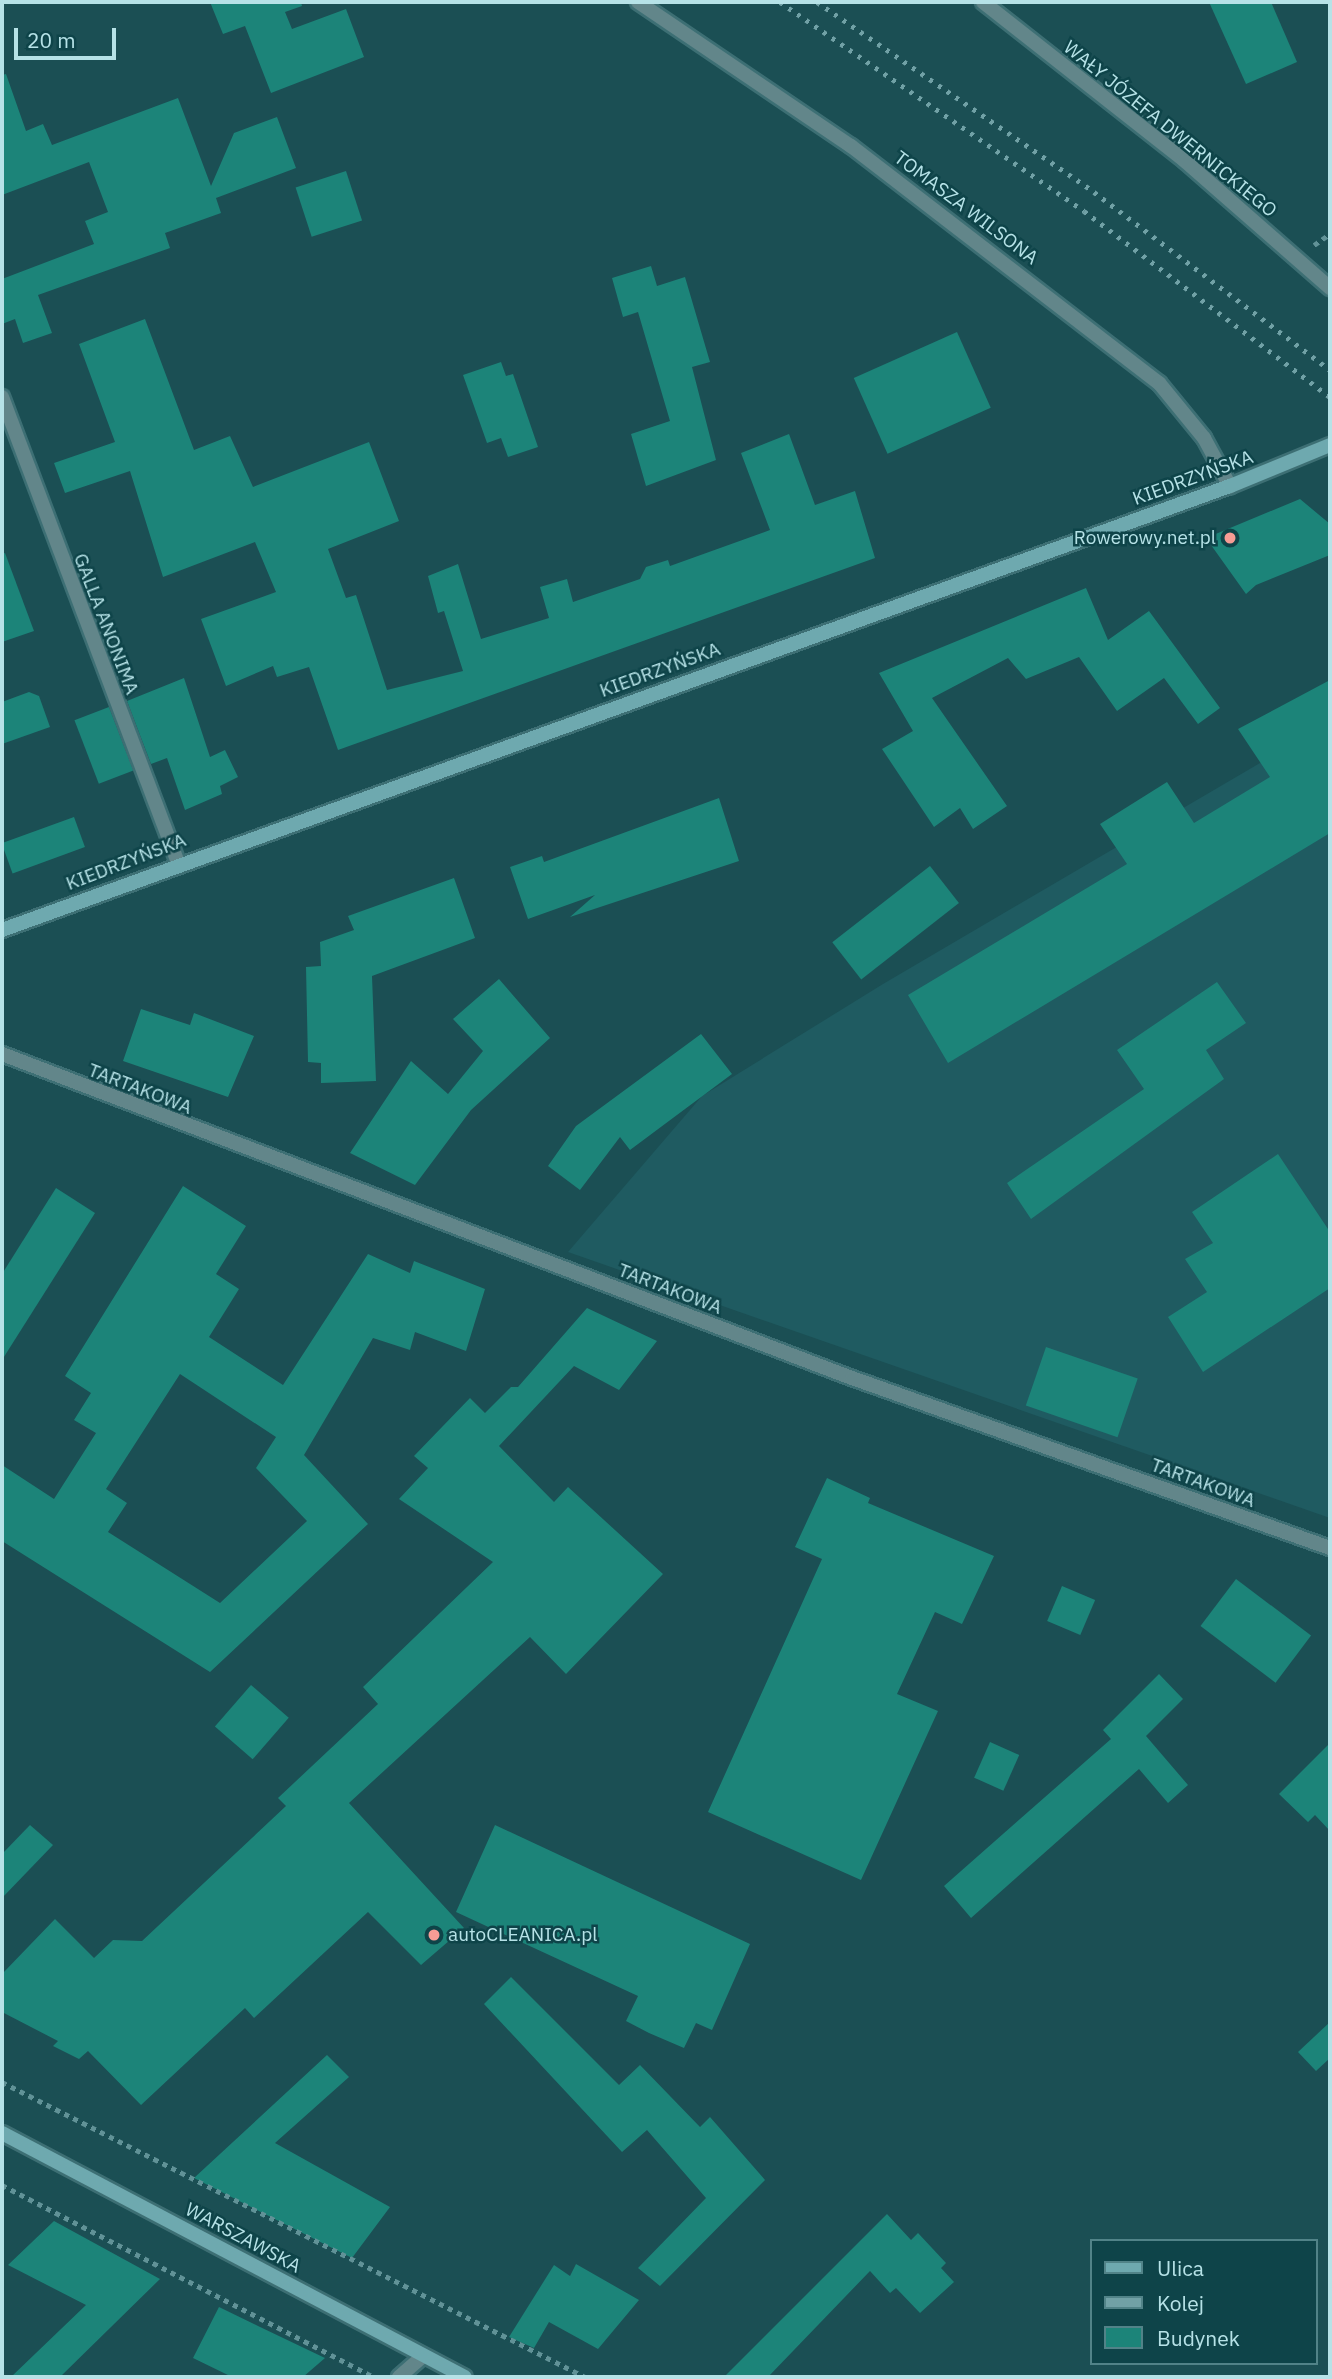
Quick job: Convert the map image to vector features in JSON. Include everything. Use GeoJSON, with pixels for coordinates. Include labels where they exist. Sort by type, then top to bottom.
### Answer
{"type":"FeatureCollection","features":[{"type":"Feature","properties":{"kind":"street","name":"TOMASZA WILSONA"},"geometry":{"type":"LineString","coordinates":[[638,2],[851,146],[1159,383],[1204,438],[1230,486]]}},
{"type":"Feature","properties":{"kind":"street","name":"WAŁY JÓZEFA DWERNICKIEGO"},"geometry":{"type":"LineString","coordinates":[[983,2],[1185,161],[1330,288]]}},
{"type":"Feature","properties":{"kind":"street","name":"GALLA ANONIMA"},"geometry":{"type":"LineString","coordinates":[[2,397],[178,863]]}},
{"type":"Feature","properties":{"kind":"street","name":"KIEDRZYŃSKA"},"geometry":{"type":"LineString","coordinates":[[2,930],[178,863],[1230,486],[1330,445]]}},
{"type":"Feature","properties":{"kind":"street","name":"TARTAKOWA"},"geometry":{"type":"LineString","coordinates":[[2,1054],[852,1378],[1330,1548]]}},
{"type":"Feature","properties":{"kind":"street","name":"WARSZAWSKA"},"geometry":{"type":"LineString","coordinates":[[2,2133],[422,2357],[465,2377]]}},
{"type":"Feature","properties":{"kind":"street"},"geometry":{"type":"LineString","coordinates":[[399,2377],[422,2357]]}},
{"type":"Feature","properties":{"kind":"path"},"geometry":{"type":"LineString","coordinates":[[2,2082],[584,2377]]}},
{"type":"Feature","properties":{"kind":"path"},"geometry":{"type":"LineString","coordinates":[[2,2185],[374,2377]]}},
{"type":"Feature","properties":{"kind":"shaded area"},"geometry":{"type":"Polygon","coordinates":[[[1330,722],[1330,1518],[568,1252],[702,1096],[883,984],[1330,722]]]}},
{"type":"Feature","properties":{"kind":"building"},"geometry":{"type":"Polygon","coordinates":[[[210,2],[301,2],[302,6],[285,12],[292,29],[346,9],[364,57],[271,93],[245,26],[223,34],[210,2]]]}},
{"type":"Feature","properties":{"kind":"building"},"geometry":{"type":"Polygon","coordinates":[[[1209,2],[1271,2],[1297,62],[1246,84],[1209,2]]]}},
{"type":"Feature","properties":{"kind":"building"},"geometry":{"type":"Polygon","coordinates":[[[6,74],[26,131],[43,124],[52,145],[178,98],[211,186],[234,133],[277,117],[296,168],[216,198],[221,213],[165,233],[170,248],[38,295],[52,333],[23,343],[15,319],[2,324],[2,279],[94,244],[85,221],[108,212],[89,162],[2,195],[2,75],[6,74]]]}},
{"type":"Feature","properties":{"kind":"building"},"geometry":{"type":"Polygon","coordinates":[[[346,171],[362,220],[312,237],[296,187],[346,171]]]}},
{"type":"Feature","properties":{"kind":"building"},"geometry":{"type":"Polygon","coordinates":[[[651,266],[657,286],[685,277],[710,362],[692,367],[716,460],[646,486],[631,434],[670,421],[638,312],[623,317],[612,278],[651,266]]]}},
{"type":"Feature","properties":{"kind":"building"},"geometry":{"type":"Polygon","coordinates":[[[145,319],[194,450],[230,436],[253,487],[369,442],[399,521],[328,549],[346,598],[356,595],[387,690],[463,671],[444,611],[438,613],[428,576],[458,564],[481,639],[549,618],[540,587],[567,579],[573,602],[640,579],[646,567],[668,560],[670,566],[770,530],[741,453],[789,434],[815,505],[855,491],[875,558],[338,750],[309,667],[277,677],[273,666],[226,686],[201,619],[276,592],[255,542],[163,577],[130,471],[65,493],[54,463],[115,442],[79,344],[145,319]]]}},
{"type":"Feature","properties":{"kind":"building"},"geometry":{"type":"Polygon","coordinates":[[[957,332],[991,408],[888,454],[854,378],[957,332]]]}},
{"type":"Feature","properties":{"kind":"building"},"geometry":{"type":"Polygon","coordinates":[[[501,362],[506,376],[513,374],[538,447],[508,457],[501,438],[487,443],[463,375],[501,362]]]}},
{"type":"Feature","properties":{"kind":"building"},"geometry":{"type":"Polygon","coordinates":[[[1300,499],[1330,524],[1330,555],[1256,585],[1246,594],[1206,538],[1300,499]]]}},
{"type":"Feature","properties":{"kind":"building"},"geometry":{"type":"Polygon","coordinates":[[[5,553],[34,631],[2,642],[2,554],[5,553]]]}},
{"type":"Feature","properties":{"kind":"building"},"geometry":{"type":"Polygon","coordinates":[[[1086,588],[1108,640],[1149,611],[1220,708],[1198,724],[1164,678],[1117,711],[1079,657],[1026,679],[1008,658],[932,698],[1007,806],[973,829],[960,808],[934,827],[882,749],[913,731],[879,673],[1086,588]]]}},
{"type":"Feature","properties":{"kind":"building"},"geometry":{"type":"Polygon","coordinates":[[[184,678],[210,757],[225,750],[238,777],[220,786],[222,794],[185,810],[167,758],[151,764],[127,701],[184,678]]]}},
{"type":"Feature","properties":{"kind":"building"},"geometry":{"type":"Polygon","coordinates":[[[1330,680],[1330,833],[948,1063],[908,995],[1127,864],[1100,824],[1167,782],[1194,823],[1270,777],[1238,729],[1330,680]]]}},
{"type":"Feature","properties":{"kind":"building"},"geometry":{"type":"Polygon","coordinates":[[[29,692],[39,696],[50,727],[2,744],[2,702],[29,692]]]}},
{"type":"Feature","properties":{"kind":"building"},"geometry":{"type":"Polygon","coordinates":[[[109,707],[133,770],[99,784],[74,720],[109,707]]]}},
{"type":"Feature","properties":{"kind":"building"},"geometry":{"type":"Polygon","coordinates":[[[719,798],[739,861],[570,917],[595,895],[528,919],[510,867],[542,856],[544,862],[719,798]]]}},
{"type":"Feature","properties":{"kind":"building"},"geometry":{"type":"Polygon","coordinates":[[[74,817],[85,847],[13,873],[2,843],[74,817]]]}},
{"type":"Feature","properties":{"kind":"building"},"geometry":{"type":"Polygon","coordinates":[[[930,866],[959,903],[861,979],[832,942],[930,866]]]}},
{"type":"Feature","properties":{"kind":"building"},"geometry":{"type":"Polygon","coordinates":[[[454,878],[475,938],[372,976],[376,1081],[321,1083],[321,1063],[308,1062],[306,967],[321,966],[320,942],[354,930],[348,916],[454,878]]]}},
{"type":"Feature","properties":{"kind":"building"},"geometry":{"type":"Polygon","coordinates":[[[499,979],[550,1038],[471,1110],[415,1185],[350,1153],[411,1061],[448,1094],[483,1051],[453,1019],[499,979]]]}},
{"type":"Feature","properties":{"kind":"building"},"geometry":{"type":"Polygon","coordinates":[[[1217,982],[1246,1023],[1206,1050],[1224,1079],[1031,1219],[1007,1183],[1144,1089],[1117,1050],[1217,982]]]}},
{"type":"Feature","properties":{"kind":"building"},"geometry":{"type":"Polygon","coordinates":[[[141,1009],[190,1025],[194,1013],[254,1036],[228,1097],[123,1061],[141,1009]]]}},
{"type":"Feature","properties":{"kind":"building"},"geometry":{"type":"Polygon","coordinates":[[[701,1034],[732,1074],[630,1150],[620,1137],[580,1190],[548,1166],[576,1126],[701,1034]]]}},
{"type":"Feature","properties":{"kind":"building"},"geometry":{"type":"Polygon","coordinates":[[[1278,1154],[1330,1232],[1330,1288],[1203,1372],[1168,1317],[1207,1292],[1185,1259],[1213,1243],[1192,1212],[1278,1154]]]}},
{"type":"Feature","properties":{"kind":"building"},"geometry":{"type":"Polygon","coordinates":[[[183,1186],[246,1226],[216,1274],[239,1289],[209,1337],[283,1385],[368,1254],[410,1273],[414,1261],[485,1289],[466,1351],[415,1332],[410,1350],[373,1338],[304,1455],[368,1524],[210,1672],[2,1541],[2,1465],[54,1499],[96,1433],[74,1420],[91,1393],[65,1376],[183,1186]],[[180,1374],[106,1489],[127,1503],[108,1532],[220,1603],[307,1521],[256,1468],[276,1437],[180,1374]]]}},
{"type":"Feature","properties":{"kind":"building"},"geometry":{"type":"Polygon","coordinates":[[[56,1188],[95,1213],[2,1360],[2,1274],[56,1188]]]}},
{"type":"Feature","properties":{"kind":"building"},"geometry":{"type":"Polygon","coordinates":[[[587,1308],[657,1341],[619,1390],[574,1366],[499,1446],[554,1502],[568,1487],[663,1574],[566,1674],[530,1637],[349,1803],[464,1928],[421,1965],[368,1912],[254,2018],[245,2008],[141,2105],[88,2051],[79,2059],[53,2046],[58,2041],[2,2012],[2,1974],[55,1919],[94,1958],[113,1940],[142,1941],[286,1806],[278,1798],[378,1704],[363,1687],[493,1562],[399,1499],[428,1468],[414,1456],[470,1398],[485,1413],[511,1387],[518,1387],[587,1308]]]}},
{"type":"Feature","properties":{"kind":"building"},"geometry":{"type":"Polygon","coordinates":[[[1046,1347],[1138,1379],[1118,1437],[1026,1406],[1046,1347]]]}},
{"type":"Feature","properties":{"kind":"building"},"geometry":{"type":"Polygon","coordinates":[[[827,1478],[870,1498],[868,1503],[994,1556],[962,1624],[935,1612],[897,1694],[938,1711],[861,1880],[708,1812],[822,1559],[795,1547],[827,1478]]]}},
{"type":"Feature","properties":{"kind":"building"},"geometry":{"type":"Polygon","coordinates":[[[1236,1579],[1311,1636],[1276,1683],[1200,1626],[1236,1579]]]}},
{"type":"Feature","properties":{"kind":"building"},"geometry":{"type":"Polygon","coordinates":[[[1062,1586],[1095,1600],[1080,1635],[1047,1621],[1062,1586]]]}},
{"type":"Feature","properties":{"kind":"building"},"geometry":{"type":"Polygon","coordinates":[[[1159,1674],[1183,1699],[1146,1736],[1188,1785],[1168,1803],[1139,1769],[971,1918],[944,1886],[1111,1739],[1103,1730],[1159,1674]]]}},
{"type":"Feature","properties":{"kind":"building"},"geometry":{"type":"Polygon","coordinates":[[[251,1685],[289,1718],[253,1759],[215,1727],[251,1685]]]}},
{"type":"Feature","properties":{"kind":"building"},"geometry":{"type":"Polygon","coordinates":[[[990,1742],[1019,1755],[1003,1791],[974,1778],[990,1742]]]}},
{"type":"Feature","properties":{"kind":"building"},"geometry":{"type":"Polygon","coordinates":[[[1330,1743],[1330,1831],[1315,1815],[1308,1822],[1279,1794],[1330,1743]]]}},
{"type":"Feature","properties":{"kind":"building"},"geometry":{"type":"Polygon","coordinates":[[[30,1825],[53,1845],[2,1898],[2,1854],[30,1825]]]}},
{"type":"Feature","properties":{"kind":"building"},"geometry":{"type":"Polygon","coordinates":[[[495,1825],[750,1944],[712,2030],[696,2023],[684,2048],[649,2033],[626,2021],[638,1996],[456,1912],[495,1825]]]}},
{"type":"Feature","properties":{"kind":"building"},"geometry":{"type":"Polygon","coordinates":[[[511,1977],[619,2085],[640,2065],[700,2127],[710,2117],[765,2180],[660,2286],[638,2268],[706,2198],[647,2130],[622,2152],[484,2004],[511,1977]]]}},
{"type":"Feature","properties":{"kind":"building"},"geometry":{"type":"Polygon","coordinates":[[[1330,2022],[1330,2058],[1316,2071],[1298,2052],[1330,2022]]]}},
{"type":"Feature","properties":{"kind":"building"},"geometry":{"type":"Polygon","coordinates":[[[327,2055],[349,2077],[275,2143],[390,2207],[352,2258],[194,2178],[327,2055]]]}},
{"type":"Feature","properties":{"kind":"building"},"geometry":{"type":"Polygon","coordinates":[[[887,2214],[911,2240],[918,2233],[946,2263],[941,2268],[954,2282],[920,2313],[896,2288],[890,2293],[870,2271],[768,2377],[724,2377],[887,2214]]]}},
{"type":"Feature","properties":{"kind":"building"},"geometry":{"type":"Polygon","coordinates":[[[54,2221],[160,2279],[60,2377],[11,2377],[86,2305],[8,2265],[54,2221]]]}},
{"type":"Feature","properties":{"kind":"building"},"geometry":{"type":"Polygon","coordinates":[[[576,2264],[639,2300],[598,2349],[549,2322],[534,2348],[509,2337],[554,2265],[570,2276],[576,2264]]]}},
{"type":"Feature","properties":{"kind":"building"},"geometry":{"type":"Polygon","coordinates":[[[219,2307],[325,2358],[303,2377],[232,2377],[193,2358],[219,2307]]]}},
{"type":"Feature","properties":{"kind":"railway"},"geometry":{"type":"LineString","coordinates":[[780,2],[1084,211],[1330,397]]}},
{"type":"Feature","properties":{"kind":"railway"},"geometry":{"type":"LineString","coordinates":[[817,2],[1094,192],[1330,370]]}},
{"type":"Feature","properties":{"kind":"place","name":"Rowerowy.net.pl"},"geometry":{"type":"Point","coordinates":[1230,538]}},
{"type":"Feature","properties":{"kind":"place","name":"autoCLEANICA.pl"},"geometry":{"type":"Point","coordinates":[434,1935]}}]}
